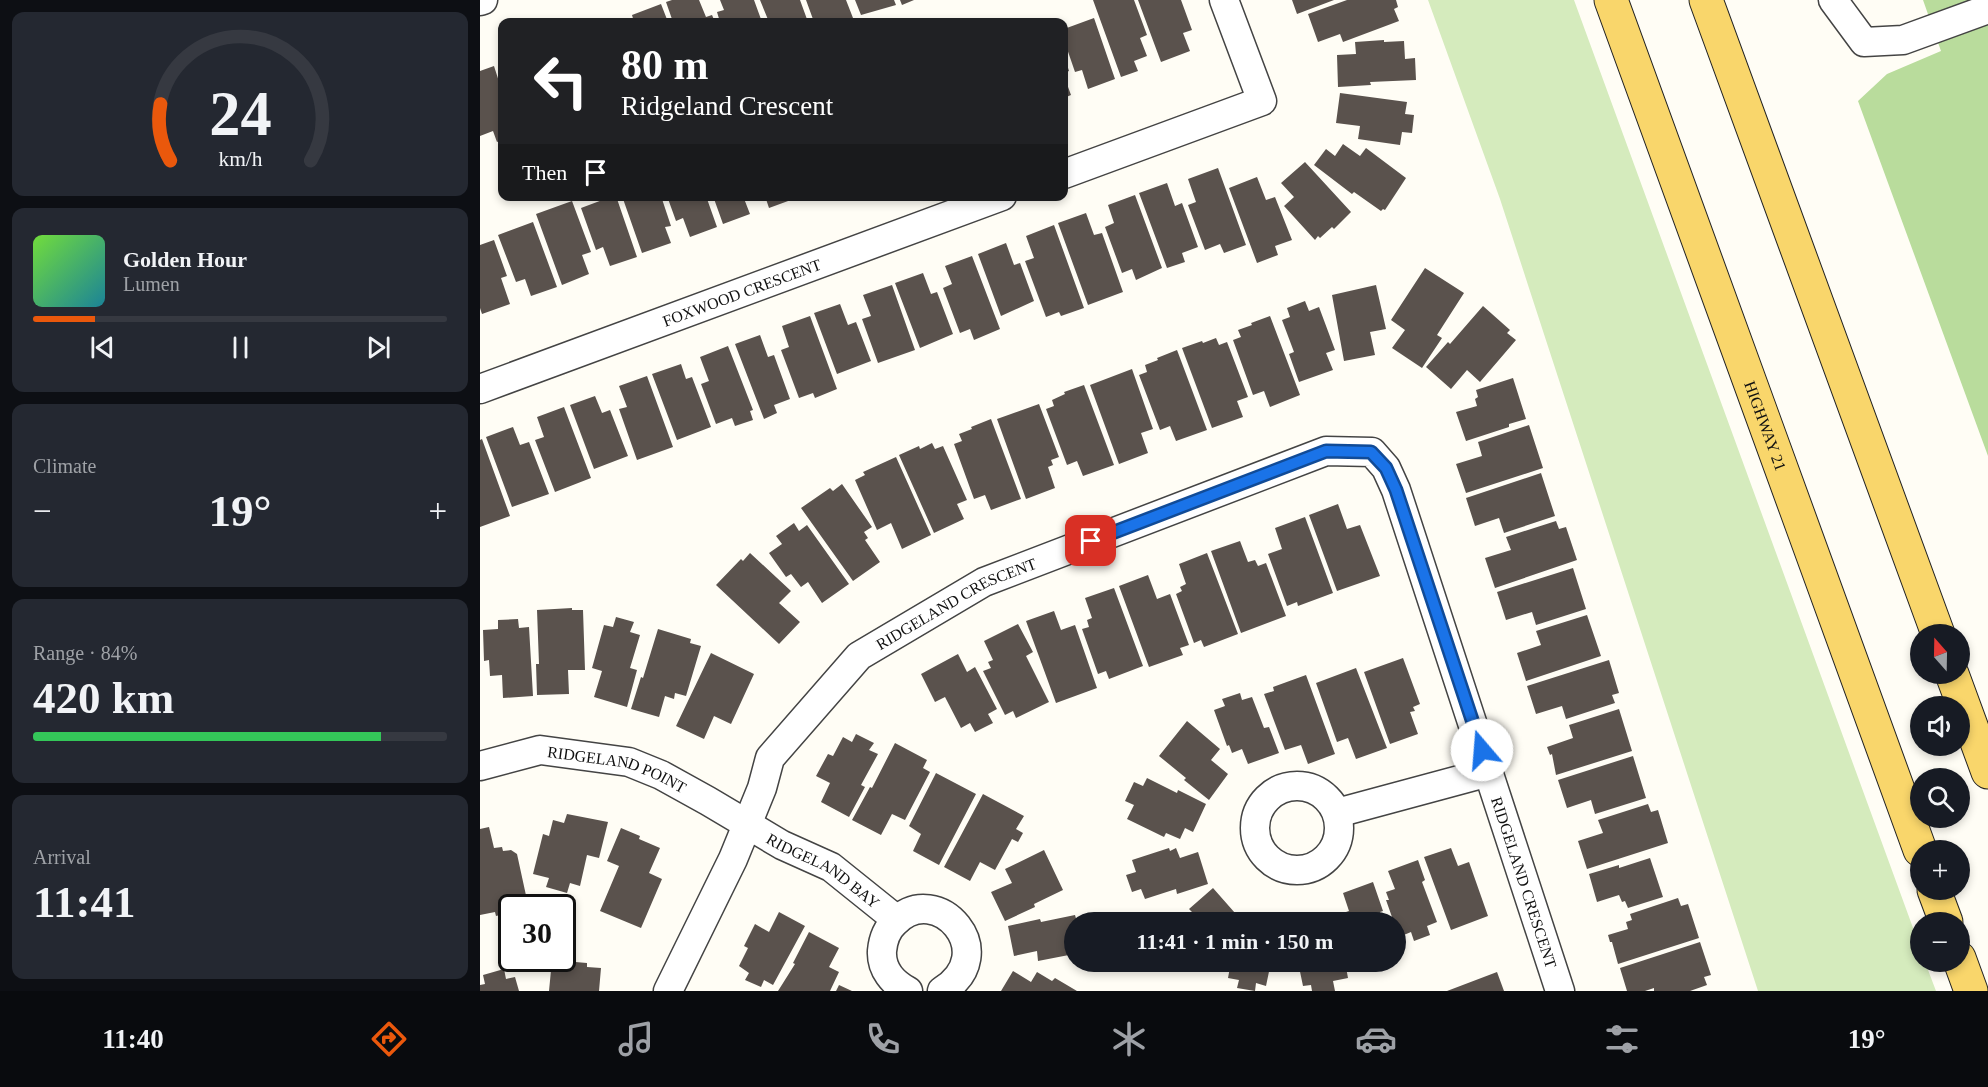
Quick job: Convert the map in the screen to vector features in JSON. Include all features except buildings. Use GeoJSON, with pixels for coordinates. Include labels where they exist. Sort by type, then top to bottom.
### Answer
{"type":"FeatureCollection","features":[{"type":"Feature","properties":{"kind":"main road","name":"HIGHWAY 21"},"geometry":{"type":"LineString","coordinates":[[1611,0],[1916,840]]}},
{"type":"Feature","properties":{"kind":"main road"},"geometry":{"type":"LineString","coordinates":[[1706,0],[1934,624]]}},
{"type":"Feature","properties":{"kind":"main road"},"geometry":{"type":"LineString","coordinates":[[1956,684],[1988,772]]}},
{"type":"Feature","properties":{"kind":"main road"},"geometry":{"type":"LineString","coordinates":[[1964,972],[1971,991]]}},
{"type":"Feature","properties":{"kind":"street"},"geometry":{"type":"LineString","coordinates":[[1068,173],[1262,101],[1224,0]]}},
{"type":"Feature","properties":{"kind":"street"},"geometry":{"type":"LineString","coordinates":[[1833,0],[1864,42],[1903,40],[1988,9]]}},
{"type":"Feature","properties":{"kind":"street","name":"FOXWOOD CRESCENT"},"geometry":{"type":"LineString","coordinates":[[480,389],[988,201]]}},
{"type":"Feature","properties":{"kind":"street","name":"RIDGELAND CRESCENT"},"geometry":{"type":"LineString","coordinates":[[668,991],[733,859],[762,788],[770,758],[859,656],[984,582],[1326,451],[1371,452],[1386,468],[1396,490],[1560,991]]}},
{"type":"Feature","properties":{"kind":"street","name":"RIDGELAND POINT"},"geometry":{"type":"LineString","coordinates":[[480,766],[540,750],[629,762],[708,801],[746,825]]}},
{"type":"Feature","properties":{"kind":"street"},"geometry":{"type":"LineString","coordinates":[[1337,813],[1489,772]]}},
{"type":"Feature","properties":{"kind":"street","name":"RIDGELAND BAY"},"geometry":{"type":"LineString","coordinates":[[746,825],[782,845],[831,867],[897,920]]}},
{"type":"Feature","properties":{"kind":"street","name":"RIDGELAND BAY"},"geometry":{"type":"LineString","coordinates":[[908,991],[889,975],[882,952],[889,929],[907,913],[919,910],[943,913],[953,920],[961,929],[967,946],[966,964],[960,975],[942,991]]}},
{"type":"Feature","properties":{"kind":"green space"},"geometry":{"type":"Polygon","coordinates":[[[1428,0],[1574,0],[1910,920],[1910,972],[1929,972],[1936,991],[1758,991],[1500,199],[1428,0]]]}},
{"type":"Feature","properties":{"kind":"green space"},"geometry":{"type":"Polygon","coordinates":[[[1923,0],[1988,0],[1988,456],[1858,101],[1887,74],[1941,51],[1923,0]]]}},
{"type":"Feature","properties":{"kind":"route"},"geometry":{"type":"LineString","coordinates":[[1091,541],[1326,451],[1371,452],[1386,468],[1396,490],[1482,750]]}}]}
